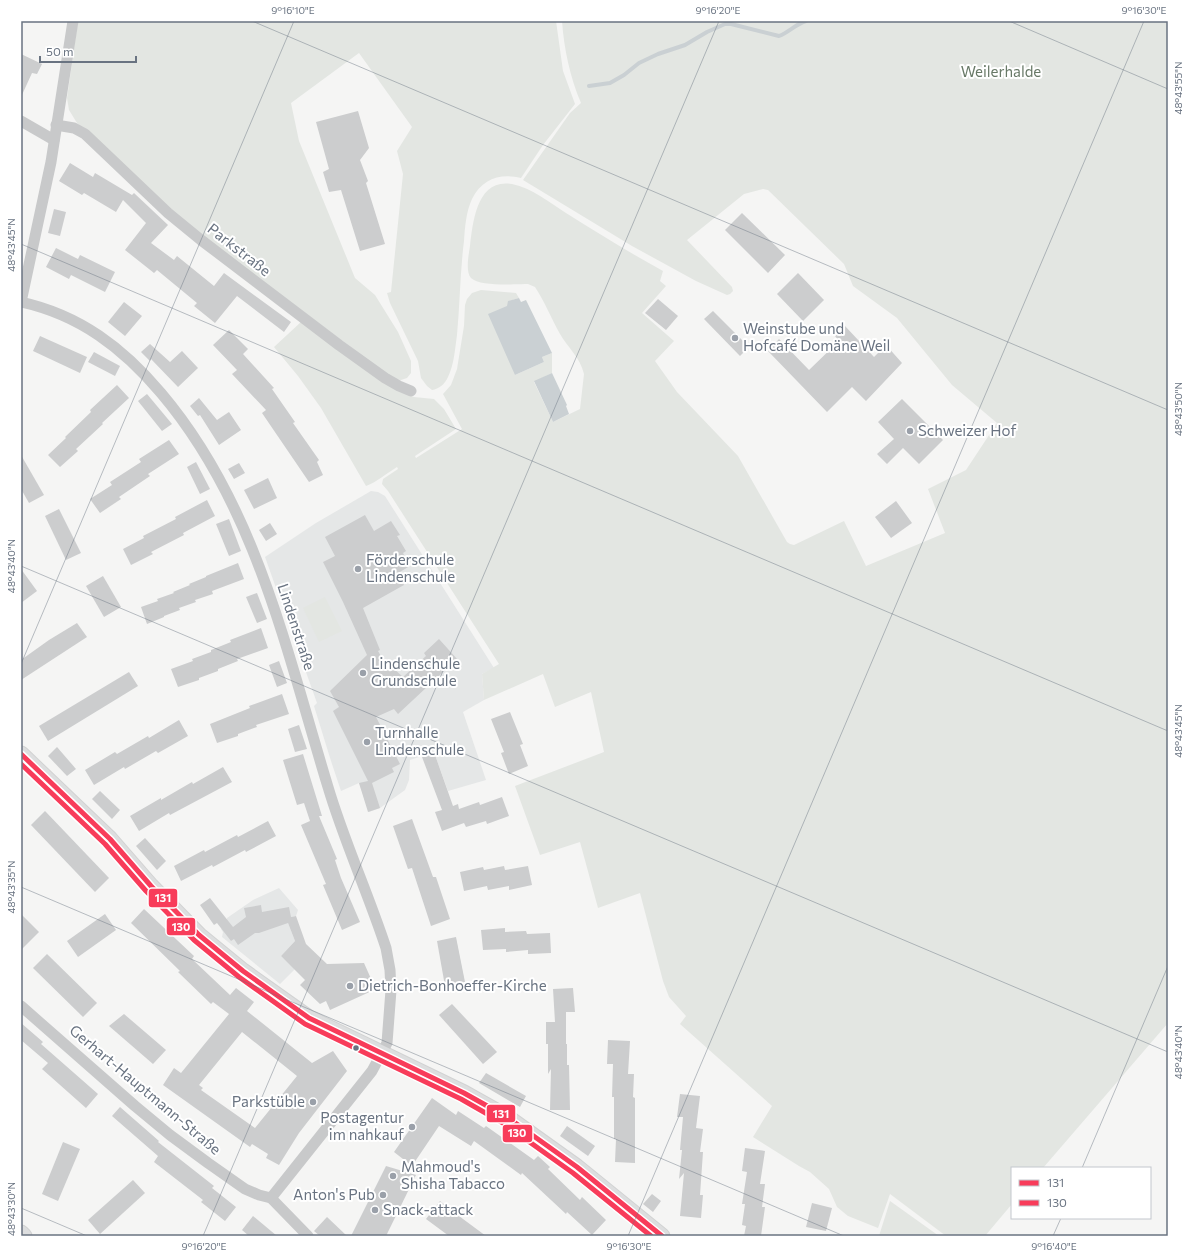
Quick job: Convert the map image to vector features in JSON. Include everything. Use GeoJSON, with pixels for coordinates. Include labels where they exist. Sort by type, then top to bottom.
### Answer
{"type":"FeatureCollection","features":[{"type":"Feature","properties":{"kind":"street"},"geometry":{"type":"LineString","coordinates":[[21,302],[44,197],[73,21]]}},
{"type":"Feature","properties":{"kind":"street"},"geometry":{"type":"LineString","coordinates":[[21,121],[54,140]]}},
{"type":"Feature","properties":{"kind":"street","name":"Parkstraße"},"geometry":{"type":"LineString","coordinates":[[56,125],[74,128],[85,134],[148,194],[201,240],[338,345],[385,378],[411,391]]}},
{"type":"Feature","properties":{"kind":"street","name":"Lindenstraße"},"geometry":{"type":"LineString","coordinates":[[21,302],[48,309],[74,320],[108,342],[143,373],[188,427],[210,462],[235,508],[254,551],[292,663],[334,807],[386,948],[390,970],[391,999],[388,1041],[372,1071],[271,1198]]}},
{"type":"Feature","properties":{"kind":"street"},"geometry":{"type":"LineString","coordinates":[[21,754],[110,839],[151,886],[208,942],[243,971],[301,1012],[331,1029],[470,1096],[521,1126],[582,1170],[662,1236]]}},
{"type":"Feature","properties":{"kind":"street","name":"Gerhart-Hauptmann-Straße"},"geometry":{"type":"LineString","coordinates":[[21,1006],[170,1135],[245,1189],[271,1198],[308,1236]]}},
{"type":"Feature","properties":{"kind":"street"},"geometry":{"type":"LineString","coordinates":[[21,1233],[24,1236]]}},
{"type":"Feature","properties":{"kind":"shaded area"},"geometry":{"type":"Polygon","coordinates":[[[519,298],[521,302],[526,300],[552,353],[542,357],[544,362],[515,375],[488,314],[507,306],[508,301],[519,298]]]}},
{"type":"Feature","properties":{"kind":"shaded area"},"geometry":{"type":"Polygon","coordinates":[[[552,373],[567,405],[569,414],[553,422],[534,381],[552,373]]]}},
{"type":"Feature","properties":{"kind":"shaded area"},"geometry":{"type":"Polygon","coordinates":[[[371,491],[378,492],[385,496],[494,668],[482,674],[484,700],[463,712],[486,780],[448,791],[434,752],[410,760],[409,780],[405,790],[380,808],[369,812],[359,783],[341,791],[314,706],[317,703],[265,557],[316,523],[371,491]]]}},
{"type":"Feature","properties":{"kind":"shaded area"},"geometry":{"type":"Polygon","coordinates":[[[279,888],[298,910],[296,916],[291,917],[292,921],[288,923],[295,941],[281,956],[295,969],[280,984],[222,937],[223,932],[221,929],[225,926],[227,918],[253,900],[279,888]]]}},
{"type":"Feature","properties":{"kind":"green space"},"geometry":{"type":"Polygon","coordinates":[[[78,21],[556,21],[563,71],[575,104],[543,145],[521,178],[506,176],[492,179],[486,182],[476,192],[472,199],[468,209],[465,225],[455,351],[447,380],[437,389],[432,390],[421,378],[418,361],[390,303],[387,293],[391,292],[403,174],[397,151],[412,127],[359,53],[291,103],[299,141],[355,278],[375,295],[398,332],[411,361],[411,373],[407,378],[401,380],[393,379],[187,224],[77,123],[69,110],[67,98],[78,21]]]}},
{"type":"Feature","properties":{"kind":"green space","name":"Weilerhalde"},"geometry":{"type":"Polygon","coordinates":[[[562,21],[1168,21],[1168,1023],[1044,1167],[1011,1167],[1011,1205],[985,1236],[946,1236],[890,1194],[878,1228],[848,1216],[837,1207],[829,1189],[810,1172],[753,1137],[772,1106],[680,1024],[686,1016],[669,997],[663,981],[640,893],[598,908],[580,842],[540,855],[515,786],[604,752],[591,692],[555,707],[543,674],[484,700],[482,674],[499,664],[388,491],[382,484],[383,479],[398,469],[397,467],[366,486],[321,408],[298,376],[274,347],[301,322],[406,394],[414,397],[434,399],[444,409],[456,429],[415,456],[416,458],[462,429],[443,394],[451,385],[457,369],[467,299],[472,293],[481,290],[516,293],[519,298],[509,301],[515,375],[544,362],[542,357],[552,353],[552,373],[534,382],[553,422],[580,409],[584,374],[582,368],[577,358],[560,334],[535,287],[528,284],[482,283],[471,278],[469,275],[468,258],[475,214],[479,203],[484,194],[491,188],[500,184],[512,184],[527,189],[540,196],[663,271],[660,281],[666,286],[642,313],[674,341],[655,361],[677,392],[738,456],[787,542],[794,545],[844,521],[866,566],[945,533],[928,489],[966,470],[997,423],[952,385],[897,318],[853,286],[844,264],[768,190],[763,189],[744,194],[687,240],[732,287],[733,291],[727,295],[696,281],[632,246],[523,180],[570,113],[581,103],[568,63],[562,21]]]}},
{"type":"Feature","properties":{"kind":"green space"},"geometry":{"type":"Polygon","coordinates":[[[325,597],[342,631],[319,642],[303,608],[325,597]]]}},
{"type":"Feature","properties":{"kind":"green space"},"geometry":{"type":"Polygon","coordinates":[[[890,1201],[939,1236],[879,1236],[890,1201]]]}},
{"type":"Feature","properties":{"kind":"building"},"geometry":{"type":"Polygon","coordinates":[[[21,54],[42,64],[37,74],[32,73],[21,97],[21,54]]]}},
{"type":"Feature","properties":{"kind":"building"},"geometry":{"type":"Polygon","coordinates":[[[358,111],[369,148],[360,160],[368,181],[366,183],[385,244],[360,251],[341,190],[329,192],[323,172],[329,169],[316,122],[358,111]]]}},
{"type":"Feature","properties":{"kind":"building"},"geometry":{"type":"Polygon","coordinates":[[[70,163],[93,177],[95,173],[132,195],[134,193],[168,225],[151,243],[174,260],[177,256],[214,286],[224,273],[291,322],[284,332],[237,296],[215,323],[194,306],[197,303],[157,270],[154,273],[125,250],[146,223],[123,200],[116,212],[84,193],[82,195],[59,181],[70,163]]]}},
{"type":"Feature","properties":{"kind":"building"},"geometry":{"type":"Polygon","coordinates":[[[54,209],[66,212],[60,236],[48,233],[54,209]]]}},
{"type":"Feature","properties":{"kind":"building"},"geometry":{"type":"Polygon","coordinates":[[[742,213],[785,255],[768,273],[725,230],[742,213]]]}},
{"type":"Feature","properties":{"kind":"building"},"geometry":{"type":"Polygon","coordinates":[[[56,248],[78,259],[80,255],[115,272],[105,292],[71,275],[69,279],[46,267],[56,248]]]}},
{"type":"Feature","properties":{"kind":"building"},"geometry":{"type":"Polygon","coordinates":[[[798,273],[824,300],[803,321],[777,294],[798,273]]]}},
{"type":"Feature","properties":{"kind":"building"},"geometry":{"type":"Polygon","coordinates":[[[658,299],[678,316],[666,330],[645,313],[658,299]]]}},
{"type":"Feature","properties":{"kind":"building"},"geometry":{"type":"Polygon","coordinates":[[[124,302],[142,316],[125,336],[108,322],[124,302]]]}},
{"type":"Feature","properties":{"kind":"building"},"geometry":{"type":"Polygon","coordinates":[[[713,311],[749,347],[740,356],[704,319],[713,311]]]}},
{"type":"Feature","properties":{"kind":"building"},"geometry":{"type":"Polygon","coordinates":[[[845,326],[874,357],[886,345],[902,363],[866,401],[852,387],[827,412],[768,351],[779,339],[809,370],[839,341],[835,336],[845,326]]]}},
{"type":"Feature","properties":{"kind":"building"},"geometry":{"type":"Polygon","coordinates":[[[229,330],[248,349],[243,354],[274,388],[272,389],[295,422],[293,423],[319,460],[317,462],[323,475],[309,482],[262,413],[266,410],[232,374],[237,370],[213,345],[229,330]]]}},
{"type":"Feature","properties":{"kind":"building"},"geometry":{"type":"Polygon","coordinates":[[[40,336],[87,357],[80,373],[33,351],[40,336]]]}},
{"type":"Feature","properties":{"kind":"building"},"geometry":{"type":"Polygon","coordinates":[[[150,344],[170,362],[182,351],[198,368],[178,387],[151,359],[150,361],[141,352],[150,344]]]}},
{"type":"Feature","properties":{"kind":"building"},"geometry":{"type":"Polygon","coordinates":[[[94,352],[120,366],[115,376],[88,362],[94,352]]]}},
{"type":"Feature","properties":{"kind":"building"},"geometry":{"type":"Polygon","coordinates":[[[117,385],[129,398],[76,449],[78,451],[60,467],[48,455],[91,412],[90,410],[117,385]]]}},
{"type":"Feature","properties":{"kind":"building"},"geometry":{"type":"Polygon","coordinates":[[[147,394],[172,424],[162,431],[138,401],[147,394]]]}},
{"type":"Feature","properties":{"kind":"building"},"geometry":{"type":"Polygon","coordinates":[[[199,398],[217,420],[229,412],[241,430],[219,445],[200,415],[198,416],[190,406],[199,398]]]}},
{"type":"Feature","properties":{"kind":"building","name":"Schweizer Hof"},"geometry":{"type":"Polygon","coordinates":[[[902,399],[943,440],[919,464],[903,448],[887,464],[877,454],[894,439],[878,422],[902,399]]]}},
{"type":"Feature","properties":{"kind":"building"},"geometry":{"type":"Polygon","coordinates":[[[169,440],[179,454],[148,474],[150,476],[119,497],[121,499],[100,513],[90,499],[112,485],[110,482],[141,462],[139,459],[169,440]]]}},
{"type":"Feature","properties":{"kind":"building"},"geometry":{"type":"Polygon","coordinates":[[[21,455],[44,495],[29,503],[21,489],[21,455]]]}},
{"type":"Feature","properties":{"kind":"building"},"geometry":{"type":"Polygon","coordinates":[[[196,462],[210,489],[200,494],[187,467],[196,462]]]}},
{"type":"Feature","properties":{"kind":"building"},"geometry":{"type":"Polygon","coordinates":[[[239,463],[245,473],[234,479],[228,469],[239,463]]]}},
{"type":"Feature","properties":{"kind":"building"},"geometry":{"type":"Polygon","coordinates":[[[268,478],[277,498],[254,509],[244,490],[268,478]]]}},
{"type":"Feature","properties":{"kind":"building"},"geometry":{"type":"Polygon","coordinates":[[[207,500],[215,516],[183,533],[184,535],[151,552],[153,554],[131,565],[123,549],[144,538],[143,536],[176,519],[175,517],[207,500]]]}},
{"type":"Feature","properties":{"kind":"building"},"geometry":{"type":"Polygon","coordinates":[[[896,501],[912,523],[891,538],[875,517],[896,501]]]}},
{"type":"Feature","properties":{"kind":"building"},"geometry":{"type":"Polygon","coordinates":[[[59,509],[81,553],[66,560],[45,516],[59,509]]]}},
{"type":"Feature","properties":{"kind":"building"},"geometry":{"type":"Polygon","coordinates":[[[365,515],[374,531],[391,521],[400,535],[397,536],[406,551],[403,553],[410,566],[398,573],[404,585],[363,608],[380,650],[378,651],[390,672],[393,668],[403,677],[426,656],[424,653],[439,639],[457,659],[398,714],[394,709],[376,717],[400,764],[392,768],[394,772],[372,783],[380,808],[368,812],[359,783],[368,781],[333,711],[339,707],[330,691],[367,655],[323,562],[335,556],[325,537],[365,515]]]}},
{"type":"Feature","properties":{"kind":"building"},"geometry":{"type":"Polygon","coordinates":[[[229,519],[241,551],[229,556],[216,524],[229,519]]]}},
{"type":"Feature","properties":{"kind":"building"},"geometry":{"type":"Polygon","coordinates":[[[270,523],[277,534],[266,541],[259,530],[270,523]]]}},
{"type":"Feature","properties":{"kind":"building"},"geometry":{"type":"Polygon","coordinates":[[[238,563],[244,579],[212,591],[213,594],[195,600],[196,602],[179,608],[180,610],[147,624],[141,607],[158,601],[157,599],[174,593],[173,592],[206,576],[238,563]]]}},
{"type":"Feature","properties":{"kind":"building"},"geometry":{"type":"Polygon","coordinates":[[[21,569],[37,591],[21,603],[21,569]]]}},
{"type":"Feature","properties":{"kind":"building"},"geometry":{"type":"Polygon","coordinates":[[[103,576],[121,607],[104,617],[86,586],[103,576]]]}},
{"type":"Feature","properties":{"kind":"building"},"geometry":{"type":"Polygon","coordinates":[[[257,593],[267,619],[257,623],[246,597],[257,593]]]}},
{"type":"Feature","properties":{"kind":"building"},"geometry":{"type":"Polygon","coordinates":[[[77,623],[87,637],[21,680],[21,660],[49,640],[77,623]]]}},
{"type":"Feature","properties":{"kind":"building"},"geometry":{"type":"Polygon","coordinates":[[[261,628],[268,648],[237,659],[238,661],[218,669],[218,671],[199,678],[199,680],[178,687],[171,669],[193,661],[192,659],[231,642],[230,640],[261,628]]]}},
{"type":"Feature","properties":{"kind":"building"},"geometry":{"type":"Polygon","coordinates":[[[279,661],[287,683],[277,687],[269,665],[279,661]]]}},
{"type":"Feature","properties":{"kind":"building"},"geometry":{"type":"Polygon","coordinates":[[[129,672],[138,686],[48,741],[39,726],[129,672]]]}},
{"type":"Feature","properties":{"kind":"building"},"geometry":{"type":"Polygon","coordinates":[[[282,694],[289,714],[256,725],[257,727],[238,734],[238,736],[217,743],[210,724],[250,708],[249,706],[282,694]]]}},
{"type":"Feature","properties":{"kind":"building"},"geometry":{"type":"Polygon","coordinates":[[[510,712],[523,744],[520,745],[528,766],[509,774],[501,753],[504,752],[491,719],[510,712]]]}},
{"type":"Feature","properties":{"kind":"building"},"geometry":{"type":"Polygon","coordinates":[[[179,720],[188,736],[158,753],[156,751],[125,769],[124,767],[94,785],[85,770],[115,752],[117,754],[148,736],[149,738],[179,720]]]}},
{"type":"Feature","properties":{"kind":"building"},"geometry":{"type":"Polygon","coordinates":[[[299,725],[307,749],[295,752],[288,729],[299,725]]]}},
{"type":"Feature","properties":{"kind":"building"},"geometry":{"type":"Polygon","coordinates":[[[57,747],[76,769],[67,776],[48,756],[57,747]]]}},
{"type":"Feature","properties":{"kind":"building"},"geometry":{"type":"Polygon","coordinates":[[[434,752],[453,806],[458,804],[459,809],[479,802],[480,805],[502,797],[509,816],[487,824],[486,821],[466,827],[464,823],[442,831],[435,812],[442,810],[422,757],[434,752]]]}},
{"type":"Feature","properties":{"kind":"building"},"geometry":{"type":"Polygon","coordinates":[[[303,754],[322,816],[319,816],[337,859],[335,860],[341,878],[360,922],[342,930],[323,885],[326,884],[301,825],[310,821],[304,803],[297,805],[283,760],[303,754]]]}},
{"type":"Feature","properties":{"kind":"building"},"geometry":{"type":"Polygon","coordinates":[[[223,767],[232,782],[170,815],[169,813],[139,831],[130,816],[161,798],[161,800],[192,782],[193,784],[223,767]]]}},
{"type":"Feature","properties":{"kind":"building"},"geometry":{"type":"Polygon","coordinates":[[[100,791],[120,810],[112,819],[92,799],[100,791]]]}},
{"type":"Feature","properties":{"kind":"building"},"geometry":{"type":"Polygon","coordinates":[[[45,811],[109,878],[95,892],[31,825],[45,811]]]}},
{"type":"Feature","properties":{"kind":"building"},"geometry":{"type":"Polygon","coordinates":[[[412,819],[433,877],[436,877],[450,919],[431,926],[412,868],[408,869],[393,826],[412,819]]]}},
{"type":"Feature","properties":{"kind":"building"},"geometry":{"type":"Polygon","coordinates":[[[268,821],[276,836],[246,852],[245,850],[213,867],[212,865],[181,881],[174,866],[237,835],[238,837],[268,821]]]}},
{"type":"Feature","properties":{"kind":"building"},"geometry":{"type":"Polygon","coordinates":[[[145,838],[166,861],[157,870],[136,846],[145,838]]]}},
{"type":"Feature","properties":{"kind":"building"},"geometry":{"type":"Polygon","coordinates":[[[504,866],[505,870],[528,866],[532,885],[509,890],[509,886],[488,890],[487,886],[464,891],[460,872],[483,867],[484,870],[504,866]]]}},
{"type":"Feature","properties":{"kind":"building"},"geometry":{"type":"Polygon","coordinates":[[[210,898],[233,927],[246,917],[244,908],[261,905],[262,912],[289,907],[291,917],[296,916],[306,944],[327,964],[364,963],[372,981],[370,982],[374,990],[330,1010],[326,1001],[320,1004],[300,985],[305,980],[281,956],[295,941],[288,923],[255,933],[238,945],[234,939],[231,941],[217,923],[214,925],[200,905],[210,898]]]}},
{"type":"Feature","properties":{"kind":"building"},"geometry":{"type":"Polygon","coordinates":[[[144,909],[194,956],[192,959],[230,995],[236,988],[254,1002],[247,1011],[312,1063],[333,1051],[347,1071],[299,1133],[279,1165],[266,1158],[268,1154],[252,1144],[250,1147],[163,1085],[174,1068],[181,1073],[229,1014],[213,1002],[211,1004],[131,923],[144,909]],[[242,1032],[199,1085],[203,1088],[201,1090],[255,1128],[297,1076],[242,1032]]]}},
{"type":"Feature","properties":{"kind":"building"},"geometry":{"type":"Polygon","coordinates":[[[21,914],[39,932],[21,950],[21,914]]]}},
{"type":"Feature","properties":{"kind":"building"},"geometry":{"type":"Polygon","coordinates":[[[105,914],[116,930],[78,957],[67,941],[105,914]]]}},
{"type":"Feature","properties":{"kind":"building"},"geometry":{"type":"Polygon","coordinates":[[[505,928],[505,932],[526,931],[527,934],[550,933],[551,953],[528,954],[528,950],[506,952],[506,949],[483,950],[481,930],[505,928]]]}},
{"type":"Feature","properties":{"kind":"building"},"geometry":{"type":"Polygon","coordinates":[[[456,937],[465,982],[445,986],[437,941],[456,937]]]}},
{"type":"Feature","properties":{"kind":"building"},"geometry":{"type":"Polygon","coordinates":[[[47,954],[97,1003],[83,1017],[33,968],[47,954]]]}},
{"type":"Feature","properties":{"kind":"building"},"geometry":{"type":"Polygon","coordinates":[[[573,988],[575,1012],[566,1012],[566,1044],[567,1065],[569,1065],[570,1110],[550,1110],[551,1069],[548,1074],[546,1022],[555,1022],[553,989],[573,988]]]}},
{"type":"Feature","properties":{"kind":"building"},"geometry":{"type":"Polygon","coordinates":[[[452,1004],[497,1052],[483,1064],[439,1015],[452,1004]]]}},
{"type":"Feature","properties":{"kind":"building"},"geometry":{"type":"Polygon","coordinates":[[[124,1014],[166,1050],[153,1064],[109,1026],[124,1014]]]}},
{"type":"Feature","properties":{"kind":"building"},"geometry":{"type":"Polygon","coordinates":[[[21,1023],[43,1042],[41,1044],[98,1094],[86,1108],[42,1069],[48,1063],[21,1040],[21,1023]]]}},
{"type":"Feature","properties":{"kind":"building"},"geometry":{"type":"Polygon","coordinates":[[[608,1040],[630,1041],[628,1074],[634,1074],[633,1097],[635,1098],[635,1163],[615,1162],[616,1139],[614,1139],[614,1097],[612,1097],[613,1064],[607,1064],[608,1040]]]}},
{"type":"Feature","properties":{"kind":"building"},"geometry":{"type":"Polygon","coordinates":[[[486,1073],[526,1096],[520,1107],[479,1083],[486,1073]]]}},
{"type":"Feature","properties":{"kind":"building"},"geometry":{"type":"Polygon","coordinates":[[[680,1094],[700,1096],[696,1128],[703,1129],[700,1152],[703,1152],[700,1195],[703,1195],[701,1218],[680,1216],[684,1173],[679,1179],[683,1117],[677,1117],[680,1094]]]}},
{"type":"Feature","properties":{"kind":"building"},"geometry":{"type":"Polygon","coordinates":[[[432,1098],[456,1115],[458,1111],[484,1128],[486,1126],[534,1160],[538,1156],[550,1167],[548,1169],[580,1200],[582,1197],[606,1220],[592,1235],[567,1212],[566,1214],[522,1173],[521,1175],[474,1141],[471,1146],[439,1126],[412,1166],[394,1152],[432,1098]]]}},
{"type":"Feature","properties":{"kind":"building"},"geometry":{"type":"Polygon","coordinates":[[[120,1107],[159,1141],[158,1142],[214,1186],[212,1188],[236,1207],[225,1221],[201,1202],[203,1200],[154,1162],[158,1156],[112,1116],[120,1107]]]}},
{"type":"Feature","properties":{"kind":"building"},"geometry":{"type":"Polygon","coordinates":[[[567,1126],[595,1146],[588,1156],[560,1136],[567,1126]]]}},
{"type":"Feature","properties":{"kind":"building"},"geometry":{"type":"Polygon","coordinates":[[[63,1142],[80,1149],[58,1201],[42,1194],[63,1142]]]}},
{"type":"Feature","properties":{"kind":"building"},"geometry":{"type":"Polygon","coordinates":[[[745,1148],[765,1151],[760,1184],[765,1184],[762,1207],[765,1207],[761,1236],[744,1236],[746,1226],[742,1225],[745,1204],[742,1204],[747,1172],[742,1171],[745,1148]]]}},
{"type":"Feature","properties":{"kind":"building"},"geometry":{"type":"Polygon","coordinates":[[[386,1166],[416,1175],[386,1236],[351,1236],[386,1166]]]}},
{"type":"Feature","properties":{"kind":"building"},"geometry":{"type":"Polygon","coordinates":[[[133,1180],[145,1193],[100,1234],[88,1220],[133,1180]]]}},
{"type":"Feature","properties":{"kind":"building"},"geometry":{"type":"Polygon","coordinates":[[[652,1194],[661,1201],[653,1212],[643,1204],[652,1194]]]}},
{"type":"Feature","properties":{"kind":"building"},"geometry":{"type":"Polygon","coordinates":[[[440,1201],[486,1236],[449,1236],[426,1219],[440,1201]]]}},
{"type":"Feature","properties":{"kind":"building"},"geometry":{"type":"Polygon","coordinates":[[[812,1203],[832,1208],[826,1231],[806,1227],[812,1203]]]}},
{"type":"Feature","properties":{"kind":"building"},"geometry":{"type":"Polygon","coordinates":[[[253,1216],[277,1236],[249,1236],[242,1230],[253,1216]]]}},
{"type":"Feature","properties":{"kind":"building"},"geometry":{"type":"Polygon","coordinates":[[[327,1217],[347,1236],[320,1236],[314,1231],[327,1217]]]}},
{"type":"Feature","properties":{"kind":"waterway"},"geometry":{"type":"LineString","coordinates":[[589,86],[610,83],[624,75],[639,63],[658,54],[685,45],[707,32],[725,24],[731,24],[779,36],[806,21]]}},
{"type":"Feature","properties":{"kind":"transit line","name":"131"},"geometry":{"type":"LineString","coordinates":[[21,754],[110,839],[151,886],[199,935],[243,971],[309,1018],[464,1093],[507,1117],[577,1167],[662,1236]]}},
{"type":"Feature","properties":{"kind":"transit line","name":"130"},"geometry":{"type":"LineString","coordinates":[[21,764],[105,844],[146,891],[194,940],[239,977],[305,1024],[461,1099],[503,1123],[573,1173],[651,1236]]}},
{"type":"Feature","properties":{"kind":"place","name":"Weinstube und Hofcafé Domäne Weil"},"geometry":{"type":"Point","coordinates":[735,338]}},
{"type":"Feature","properties":{"kind":"place","name":"Schweizer Hof"},"geometry":{"type":"Point","coordinates":[910,431]}},
{"type":"Feature","properties":{"kind":"place","name":"Förderschule Lindenschule"},"geometry":{"type":"Point","coordinates":[358,569]}},
{"type":"Feature","properties":{"kind":"place","name":"Lindenschule Grundschule"},"geometry":{"type":"Point","coordinates":[363,673]}},
{"type":"Feature","properties":{"kind":"place","name":"Turnhalle Lindenschule"},"geometry":{"type":"Point","coordinates":[367,742]}},
{"type":"Feature","properties":{"kind":"place","name":"Dietrich-Bonhoeffer-Kirche"},"geometry":{"type":"Point","coordinates":[350,986]}},
{"type":"Feature","properties":{"kind":"place","name":"Parkstüble"},"geometry":{"type":"Point","coordinates":[313,1102]}},
{"type":"Feature","properties":{"kind":"place","name":"Postagentur im nahkauf"},"geometry":{"type":"Point","coordinates":[412,1127]}},
{"type":"Feature","properties":{"kind":"place","name":"Mahmoud's Shisha Tabacco"},"geometry":{"type":"Point","coordinates":[393,1176]}},
{"type":"Feature","properties":{"kind":"place","name":"Anton's Pub"},"geometry":{"type":"Point","coordinates":[383,1195]}},
{"type":"Feature","properties":{"kind":"place","name":"Snack-attack"},"geometry":{"type":"Point","coordinates":[375,1210]}}]}
